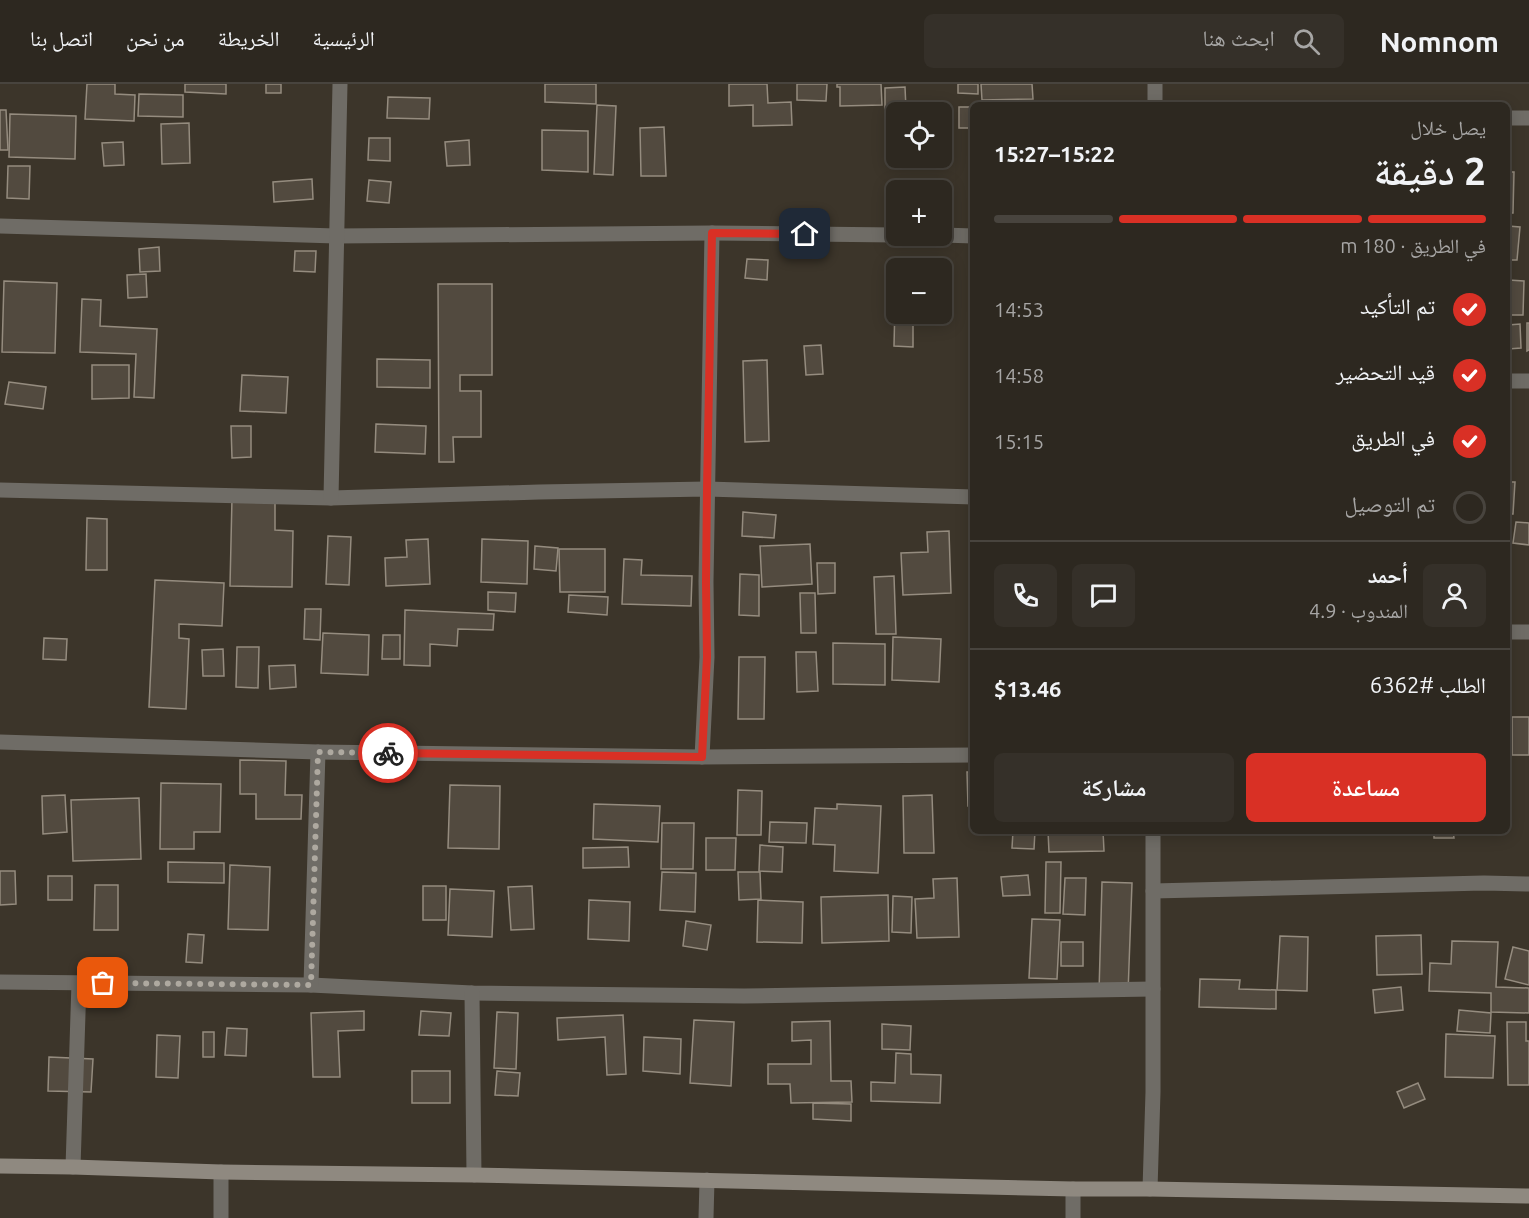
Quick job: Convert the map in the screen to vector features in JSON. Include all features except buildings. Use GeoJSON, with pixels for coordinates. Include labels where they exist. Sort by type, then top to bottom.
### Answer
{"type":"FeatureCollection","features":[{"type":"Feature","properties":{"kind":"street"},"geometry":{"type":"LineString","coordinates":[[331,498],[340,84]]}},
{"type":"Feature","properties":{"kind":"street"},"geometry":{"type":"LineString","coordinates":[[1155,84],[1155,102]]}},
{"type":"Feature","properties":{"kind":"street"},"geometry":{"type":"LineString","coordinates":[[1510,118],[1529,118]]}},
{"type":"Feature","properties":{"kind":"street"},"geometry":{"type":"LineString","coordinates":[[0,226],[336,236],[712,233],[886,235]]}},
{"type":"Feature","properties":{"kind":"street"},"geometry":{"type":"LineString","coordinates":[[702,757],[707,657],[707,489],[712,233]]}},
{"type":"Feature","properties":{"kind":"street"},"geometry":{"type":"LineString","coordinates":[[952,235],[970,236]]}},
{"type":"Feature","properties":{"kind":"street"},"geometry":{"type":"LineString","coordinates":[[1510,381],[1529,381]]}},
{"type":"Feature","properties":{"kind":"street"},"geometry":{"type":"LineString","coordinates":[[0,490],[331,498],[707,489],[970,497]]}},
{"type":"Feature","properties":{"kind":"street"},"geometry":{"type":"LineString","coordinates":[[1510,632],[1529,632]]}},
{"type":"Feature","properties":{"kind":"street"},"geometry":{"type":"LineString","coordinates":[[0,742],[318,752],[702,757],[970,755]]}},
{"type":"Feature","properties":{"kind":"street"},"geometry":{"type":"LineString","coordinates":[[311,985],[318,752]]}},
{"type":"Feature","properties":{"kind":"street"},"geometry":{"type":"LineString","coordinates":[[1150,1189],[1153,1092],[1154,834]]}},
{"type":"Feature","properties":{"kind":"street"},"geometry":{"type":"LineString","coordinates":[[1154,891],[1484,883],[1529,884]]}},
{"type":"Feature","properties":{"kind":"street"},"geometry":{"type":"LineString","coordinates":[[0,982],[311,985],[472,993],[744,996],[1153,989]]}},
{"type":"Feature","properties":{"kind":"street"},"geometry":{"type":"LineString","coordinates":[[73,1167],[80,982]]}},
{"type":"Feature","properties":{"kind":"street"},"geometry":{"type":"LineString","coordinates":[[472,993],[474,1174]]}},
{"type":"Feature","properties":{"kind":"street"},"geometry":{"type":"LineString","coordinates":[[0,1166],[221,1172],[474,1174],[1073,1189],[1529,1196]]}},
{"type":"Feature","properties":{"kind":"street"},"geometry":{"type":"LineString","coordinates":[[221,1172],[221,1218]]}},
{"type":"Feature","properties":{"kind":"street"},"geometry":{"type":"LineString","coordinates":[[706,1218],[707,1180]]}},
{"type":"Feature","properties":{"kind":"street"},"geometry":{"type":"LineString","coordinates":[[1073,1189],[1073,1218]]}},
{"type":"Feature","properties":{"kind":"way so far"},"geometry":{"type":"LineString","coordinates":[[103,983],[311,985],[318,752],[388,753]]}},
{"type":"Feature","properties":{"kind":"route"},"geometry":{"type":"LineString","coordinates":[[388,753],[702,757],[707,657],[707,489],[712,233],[805,234]]}}]}
